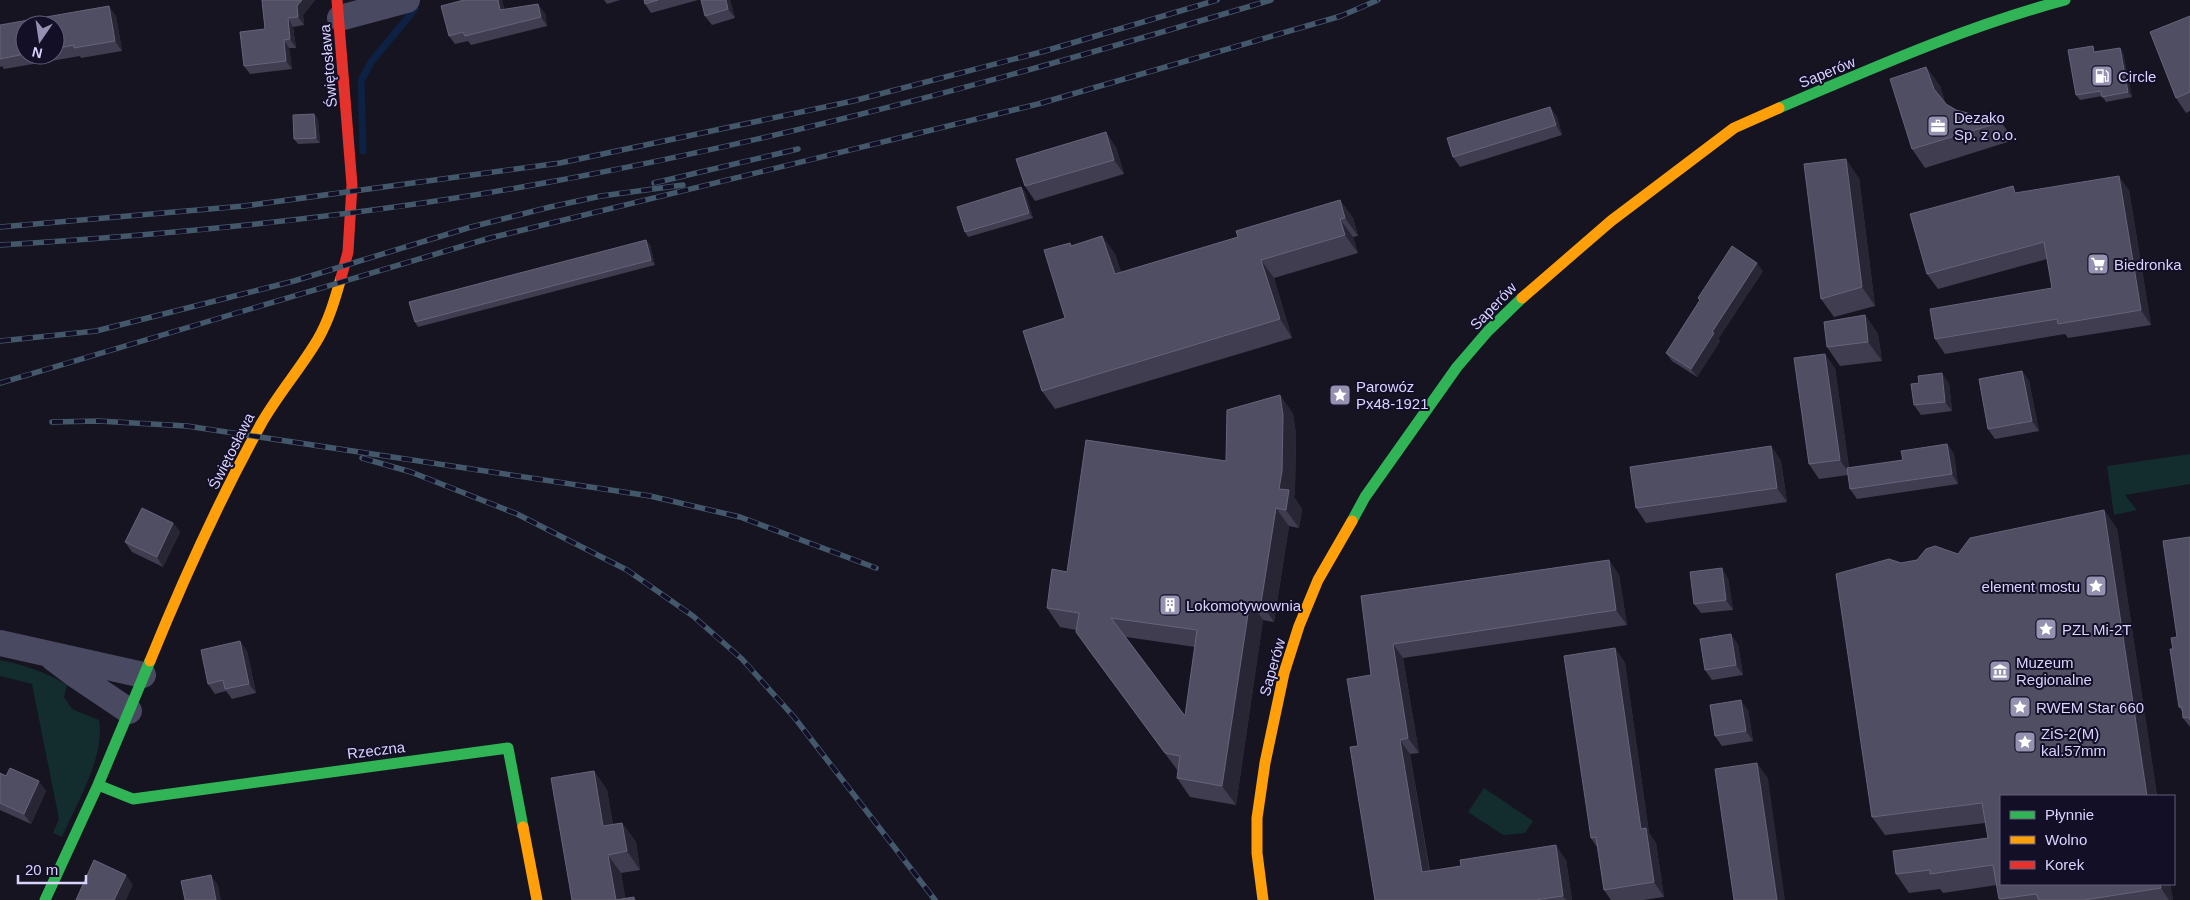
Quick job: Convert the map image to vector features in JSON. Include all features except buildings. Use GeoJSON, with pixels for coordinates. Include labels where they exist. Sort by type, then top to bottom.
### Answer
{"type":"FeatureCollection","features":[{"type":"Feature","properties":{"kind":"street"},"geometry":{"type":"LineString","coordinates":[[338,9],[407,0]]}},
{"type":"Feature","properties":{"kind":"street","name":"Saperów"},"geometry":{"type":"LineString","coordinates":[[1263,900],[1257,853],[1257,818],[1274,716],[1284,673],[1299,626],[1318,580],[1365,497],[1457,368],[1488,331],[1537,283],[1611,221],[1734,128],[1841,82],[1954,37],[2024,11],[2065,0]]}},
{"type":"Feature","properties":{"kind":"street","name":"Świętosława"},"geometry":{"type":"LineString","coordinates":[[45,900],[98,784],[172,607],[236,470],[273,403],[318,339],[327,322],[341,283],[348,252],[352,185],[338,9]]}},
{"type":"Feature","properties":{"kind":"street"},"geometry":{"type":"LineString","coordinates":[[0,643],[83,660],[143,675]]}},
{"type":"Feature","properties":{"kind":"street"},"geometry":{"type":"LineString","coordinates":[[48,654],[77,676],[129,710]]}},
{"type":"Feature","properties":{"kind":"street","name":"Rzeczna"},"geometry":{"type":"LineString","coordinates":[[98,784],[133,799],[508,748],[537,900]]}},
{"type":"Feature","properties":{"kind":"green space"},"geometry":{"type":"Polygon","coordinates":[[[2190,454],[2190,484],[2125,495],[2137,510],[2114,515],[2107,466],[2190,454]]]}},
{"type":"Feature","properties":{"kind":"green space"},"geometry":{"type":"Polygon","coordinates":[[[0,660],[35,670],[67,685],[64,697],[72,709],[99,720],[100,734],[94,764],[62,837],[53,833],[59,819],[32,684],[0,676],[0,660]]]}},
{"type":"Feature","properties":{"kind":"green space"},"geometry":{"type":"Polygon","coordinates":[[[1484,788],[1533,821],[1525,833],[1503,835],[1468,812],[1484,788]]]}},
{"type":"Feature","properties":{"kind":"waterway"},"geometry":{"type":"LineString","coordinates":[[363,151],[361,81],[371,62],[415,9]]}},
{"type":"Feature","properties":{"kind":"railway"},"geometry":{"type":"LineString","coordinates":[[0,227],[244,206],[560,163],[853,101],[1045,51],[1217,0]]}},
{"type":"Feature","properties":{"kind":"railway"},"geometry":{"type":"LineString","coordinates":[[0,245],[137,235],[273,222],[409,205],[544,183],[728,146],[910,102],[1001,78],[1271,0]]}},
{"type":"Feature","properties":{"kind":"railway"},"geometry":{"type":"LineString","coordinates":[[0,383],[490,238],[1038,104],[1341,16],[1378,0]]}},
{"type":"Feature","properties":{"kind":"railway"},"geometry":{"type":"LineString","coordinates":[[654,183],[798,149]]}},
{"type":"Feature","properties":{"kind":"railway"},"geometry":{"type":"LineString","coordinates":[[0,341],[96,331],[294,281],[471,227],[550,207],[601,196],[683,185]]}},
{"type":"Feature","properties":{"kind":"railway"},"geometry":{"type":"LineString","coordinates":[[52,422],[98,421],[187,426],[650,496],[740,517],[876,568]]}},
{"type":"Feature","properties":{"kind":"railway"},"geometry":{"type":"LineString","coordinates":[[362,458],[411,472],[517,514],[627,570],[693,616],[742,659],[794,717],[935,900]]}},
{"type":"Feature","properties":{"kind":"traffic: fast"},"geometry":{"type":"LineString","coordinates":[[1779,108],[1956,35],[2028,10],[2065,0]]}},
{"type":"Feature","properties":{"kind":"traffic: fast"},"geometry":{"type":"LineString","coordinates":[[1352,521],[1365,497],[1457,367],[1488,331],[1522,298]]}},
{"type":"Feature","properties":{"kind":"traffic: fast"},"geometry":{"type":"LineString","coordinates":[[45,900],[98,785],[150,661]]}},
{"type":"Feature","properties":{"kind":"traffic: fast"},"geometry":{"type":"LineString","coordinates":[[98,785],[133,799],[508,748],[523,827]]}},
{"type":"Feature","properties":{"kind":"traffic: slow"},"geometry":{"type":"LineString","coordinates":[[1522,298],[1611,221],[1734,128],[1779,108]]}},
{"type":"Feature","properties":{"kind":"traffic: slow"},"geometry":{"type":"LineString","coordinates":[[150,661],[216,511],[261,424],[322,332],[329,317],[341,278]]}},
{"type":"Feature","properties":{"kind":"traffic: slow"},"geometry":{"type":"LineString","coordinates":[[1263,900],[1257,853],[1257,818],[1265,763],[1284,673],[1299,626],[1318,580],[1352,521]]}},
{"type":"Feature","properties":{"kind":"traffic: slow"},"geometry":{"type":"LineString","coordinates":[[523,827],[537,900]]}},
{"type":"Feature","properties":{"kind":"traffic: jam"},"geometry":{"type":"LineString","coordinates":[[337,0],[352,185],[348,252],[341,278]]}},
{"type":"Feature","properties":{"kind":"place","name":"Circle"},"geometry":{"type":"Point","coordinates":[2102,76]}},
{"type":"Feature","properties":{"kind":"place","name":"Dezako Sp. z o.o."},"geometry":{"type":"Point","coordinates":[1938,126]}},
{"type":"Feature","properties":{"kind":"place","name":"Biedronka"},"geometry":{"type":"Point","coordinates":[2098,264]}},
{"type":"Feature","properties":{"kind":"place","name":"Parowóz Px48-1921"},"geometry":{"type":"Point","coordinates":[1340,395]}},
{"type":"Feature","properties":{"kind":"place","name":"element mostu"},"geometry":{"type":"Point","coordinates":[2096,586]}},
{"type":"Feature","properties":{"kind":"place","name":"Lokomotywownia"},"geometry":{"type":"Point","coordinates":[1170,605]}},
{"type":"Feature","properties":{"kind":"place","name":"PZL Mi-2T"},"geometry":{"type":"Point","coordinates":[2046,629]}},
{"type":"Feature","properties":{"kind":"place","name":"Muzeum Regionalne"},"geometry":{"type":"Point","coordinates":[2000,671]}},
{"type":"Feature","properties":{"kind":"place","name":"RWEM Star 660"},"geometry":{"type":"Point","coordinates":[2020,707]}},
{"type":"Feature","properties":{"kind":"place","name":"ZiS-2(M) kal.57mm"},"geometry":{"type":"Point","coordinates":[2025,742]}}]}
